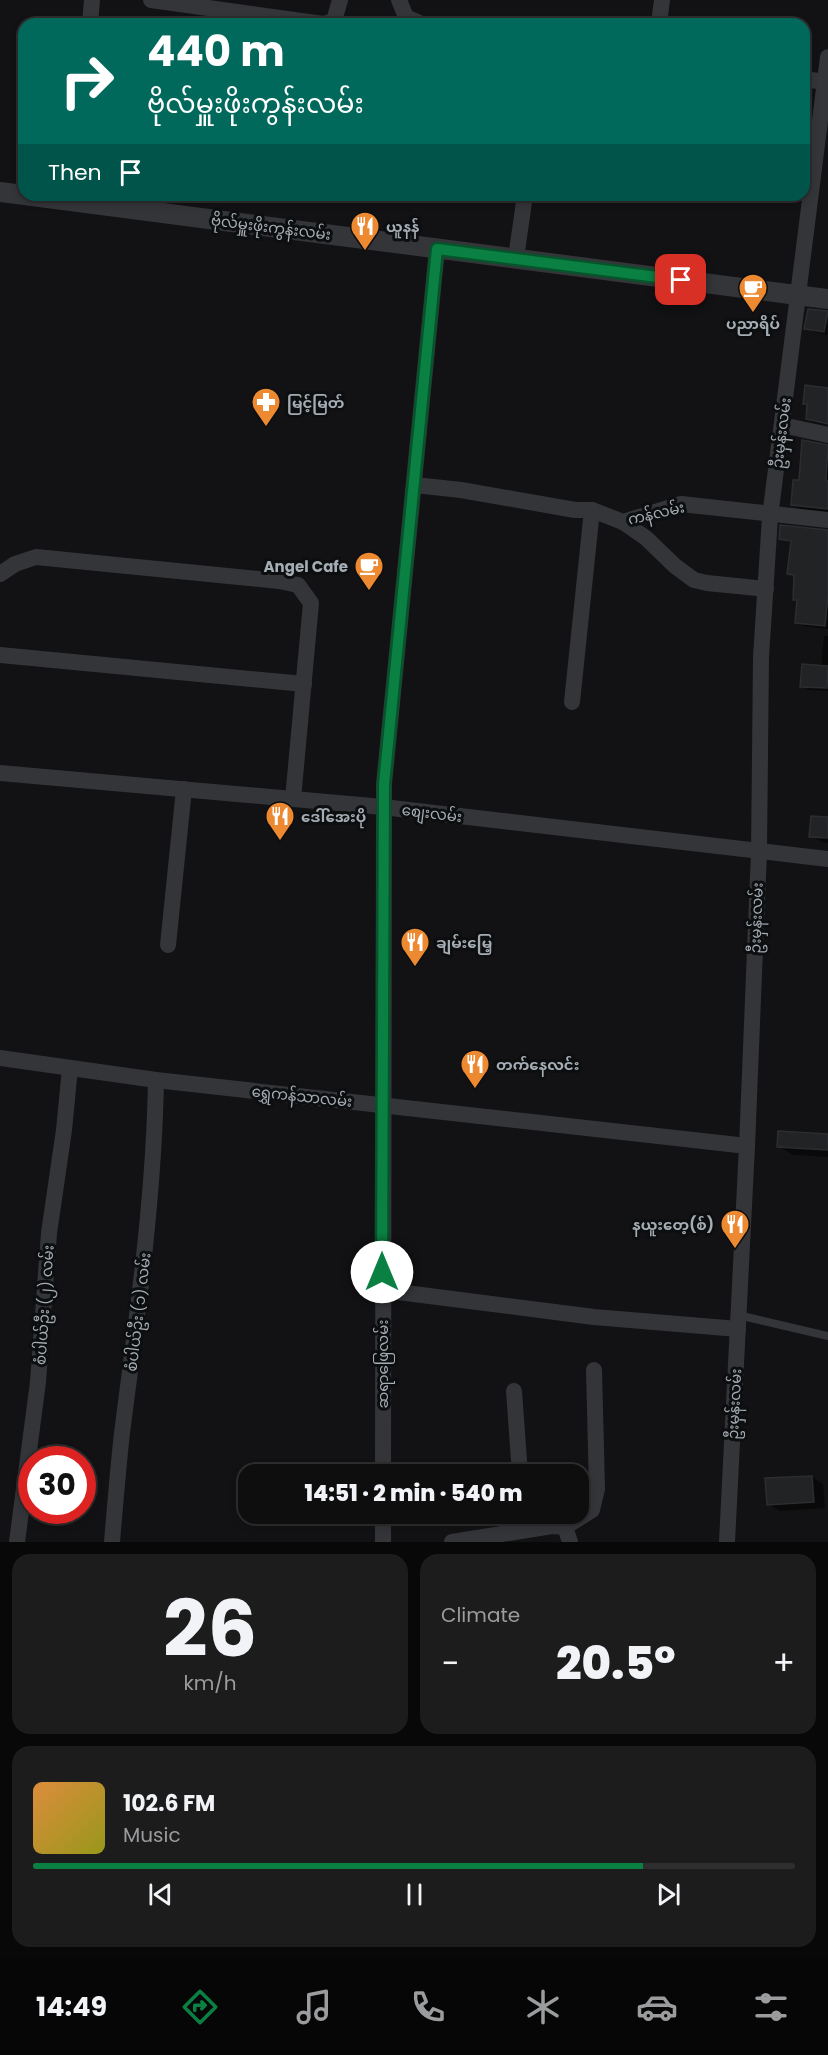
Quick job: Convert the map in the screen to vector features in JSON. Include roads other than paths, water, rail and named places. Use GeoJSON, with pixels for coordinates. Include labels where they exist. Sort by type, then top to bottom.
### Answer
{"type":"FeatureCollection","features":[{"type":"Feature","properties":{"kind":"street"},"geometry":{"type":"LineString","coordinates":[[90,18],[92,0]]}},
{"type":"Feature","properties":{"kind":"street"},"geometry":{"type":"LineString","coordinates":[[151,0],[281,18]]}},
{"type":"Feature","properties":{"kind":"street"},"geometry":{"type":"LineString","coordinates":[[335,18],[340,0]]}},
{"type":"Feature","properties":{"kind":"street"},"geometry":{"type":"LineString","coordinates":[[399,0],[408,18]]}},
{"type":"Feature","properties":{"kind":"street"},"geometry":{"type":"LineString","coordinates":[[660,18],[662,0]]}},
{"type":"Feature","properties":{"kind":"street","name":"ဦးမှန်းလမ်း"},"geometry":{"type":"LineString","coordinates":[[727,1542],[759,852],[761,657],[771,512],[828,57]]}},
{"type":"Feature","properties":{"kind":"street"},"geometry":{"type":"LineString","coordinates":[[810,80],[825,82]]}},
{"type":"Feature","properties":{"kind":"street","name":"ဗိုလ်မှူးဖိုးကွန်းလမ်း"},"geometry":{"type":"LineString","coordinates":[[0,192],[18,194]]}},
{"type":"Feature","properties":{"kind":"street","name":"ဗိုလ်မှူးဖိုးကွန်းလမ်း"},"geometry":{"type":"LineString","coordinates":[[88,201],[828,299]]}},
{"type":"Feature","properties":{"kind":"street"},"geometry":{"type":"LineString","coordinates":[[516,258],[524,201]]}},
{"type":"Feature","properties":{"kind":"street","name":"ဆရာဖြေလမ်း"},"geometry":{"type":"LineString","coordinates":[[382,1464],[383,807],[389,718],[415,485],[437,249]]}},
{"type":"Feature","properties":{"kind":"street"},"geometry":{"type":"LineString","coordinates":[[782,425],[828,435]]}},
{"type":"Feature","properties":{"kind":"street","name":"ကန်လမ်း"},"geometry":{"type":"LineString","coordinates":[[415,485],[461,490],[575,510],[592,510],[623,522],[681,504],[828,520]]}},
{"type":"Feature","properties":{"kind":"street"},"geometry":{"type":"LineString","coordinates":[[572,702],[592,510]]}},
{"type":"Feature","properties":{"kind":"street"},"geometry":{"type":"LineString","coordinates":[[623,522],[646,538],[675,566],[694,580],[766,589]]}},
{"type":"Feature","properties":{"kind":"street"},"geometry":{"type":"LineString","coordinates":[[0,574],[15,564],[36,557],[298,585],[311,603],[293,799]]}},
{"type":"Feature","properties":{"kind":"street"},"geometry":{"type":"LineString","coordinates":[[0,655],[304,684]]}},
{"type":"Feature","properties":{"kind":"street","name":"စျေးလမ်း"},"geometry":{"type":"LineString","coordinates":[[0,773],[383,807],[828,859]]}},
{"type":"Feature","properties":{"kind":"street"},"geometry":{"type":"LineString","coordinates":[[168,945],[184,789]]}},
{"type":"Feature","properties":{"kind":"street","name":"‌ရွှေကန်သာလမ်း"},"geometry":{"type":"LineString","coordinates":[[0,1058],[156,1080],[747,1146]]}},
{"type":"Feature","properties":{"kind":"street","name":"စံပါယ်ဦး (၂) လမ်း"},"geometry":{"type":"LineString","coordinates":[[17,1542],[38,1382],[49,1233],[64,1130],[70,1068]]}},
{"type":"Feature","properties":{"kind":"street","name":"စံပါယ်ဦး (၁) လမ်း"},"geometry":{"type":"LineString","coordinates":[[112,1542],[122,1435],[139,1314],[156,1132],[156,1080]]}},
{"type":"Feature","properties":{"kind":"street"},"geometry":{"type":"LineString","coordinates":[[382,1290],[594,1317],[738,1322]]}},
{"type":"Feature","properties":{"kind":"street"},"geometry":{"type":"LineString","coordinates":[[538,1524],[552,1526],[568,1534],[592,1510],[597,1489],[594,1370]]}},
{"type":"Feature","properties":{"kind":"street"},"geometry":{"type":"LineString","coordinates":[[514,1391],[519,1464]]}},
{"type":"Feature","properties":{"kind":"street"},"geometry":{"type":"LineString","coordinates":[[383,1524],[383,1542]]}},
{"type":"Feature","properties":{"kind":"street"},"geometry":{"type":"LineString","coordinates":[[452,1542],[516,1524]]}},
{"type":"Feature","properties":{"kind":"lane"},"geometry":{"type":"LineString","coordinates":[[738,1322],[828,1336]]}},
{"type":"Feature","properties":{"kind":"place","name":"ယူနန်"},"geometry":{"type":"Point","coordinates":[365,252]}},
{"type":"Feature","properties":{"kind":"place","name":"ပညာရိပ်"},"geometry":{"type":"Point","coordinates":[753,314]}},
{"type":"Feature","properties":{"kind":"place","name":"မြင့်မြတ်"},"geometry":{"type":"Point","coordinates":[266,428]}},
{"type":"Feature","properties":{"kind":"place","name":"Angel Cafe"},"geometry":{"type":"Point","coordinates":[369,592]}},
{"type":"Feature","properties":{"kind":"place","name":"ဒေါ်အေးပို"},"geometry":{"type":"Point","coordinates":[280,842]}},
{"type":"Feature","properties":{"kind":"place","name":"ချမ်းမြေ့"},"geometry":{"type":"Point","coordinates":[415,968]}},
{"type":"Feature","properties":{"kind":"place","name":"တက်နေလင်း"},"geometry":{"type":"Point","coordinates":[475,1090]}},
{"type":"Feature","properties":{"kind":"place","name":"နယူးတေ့(စ်)"},"geometry":{"type":"Point","coordinates":[735,1250]}}]}
